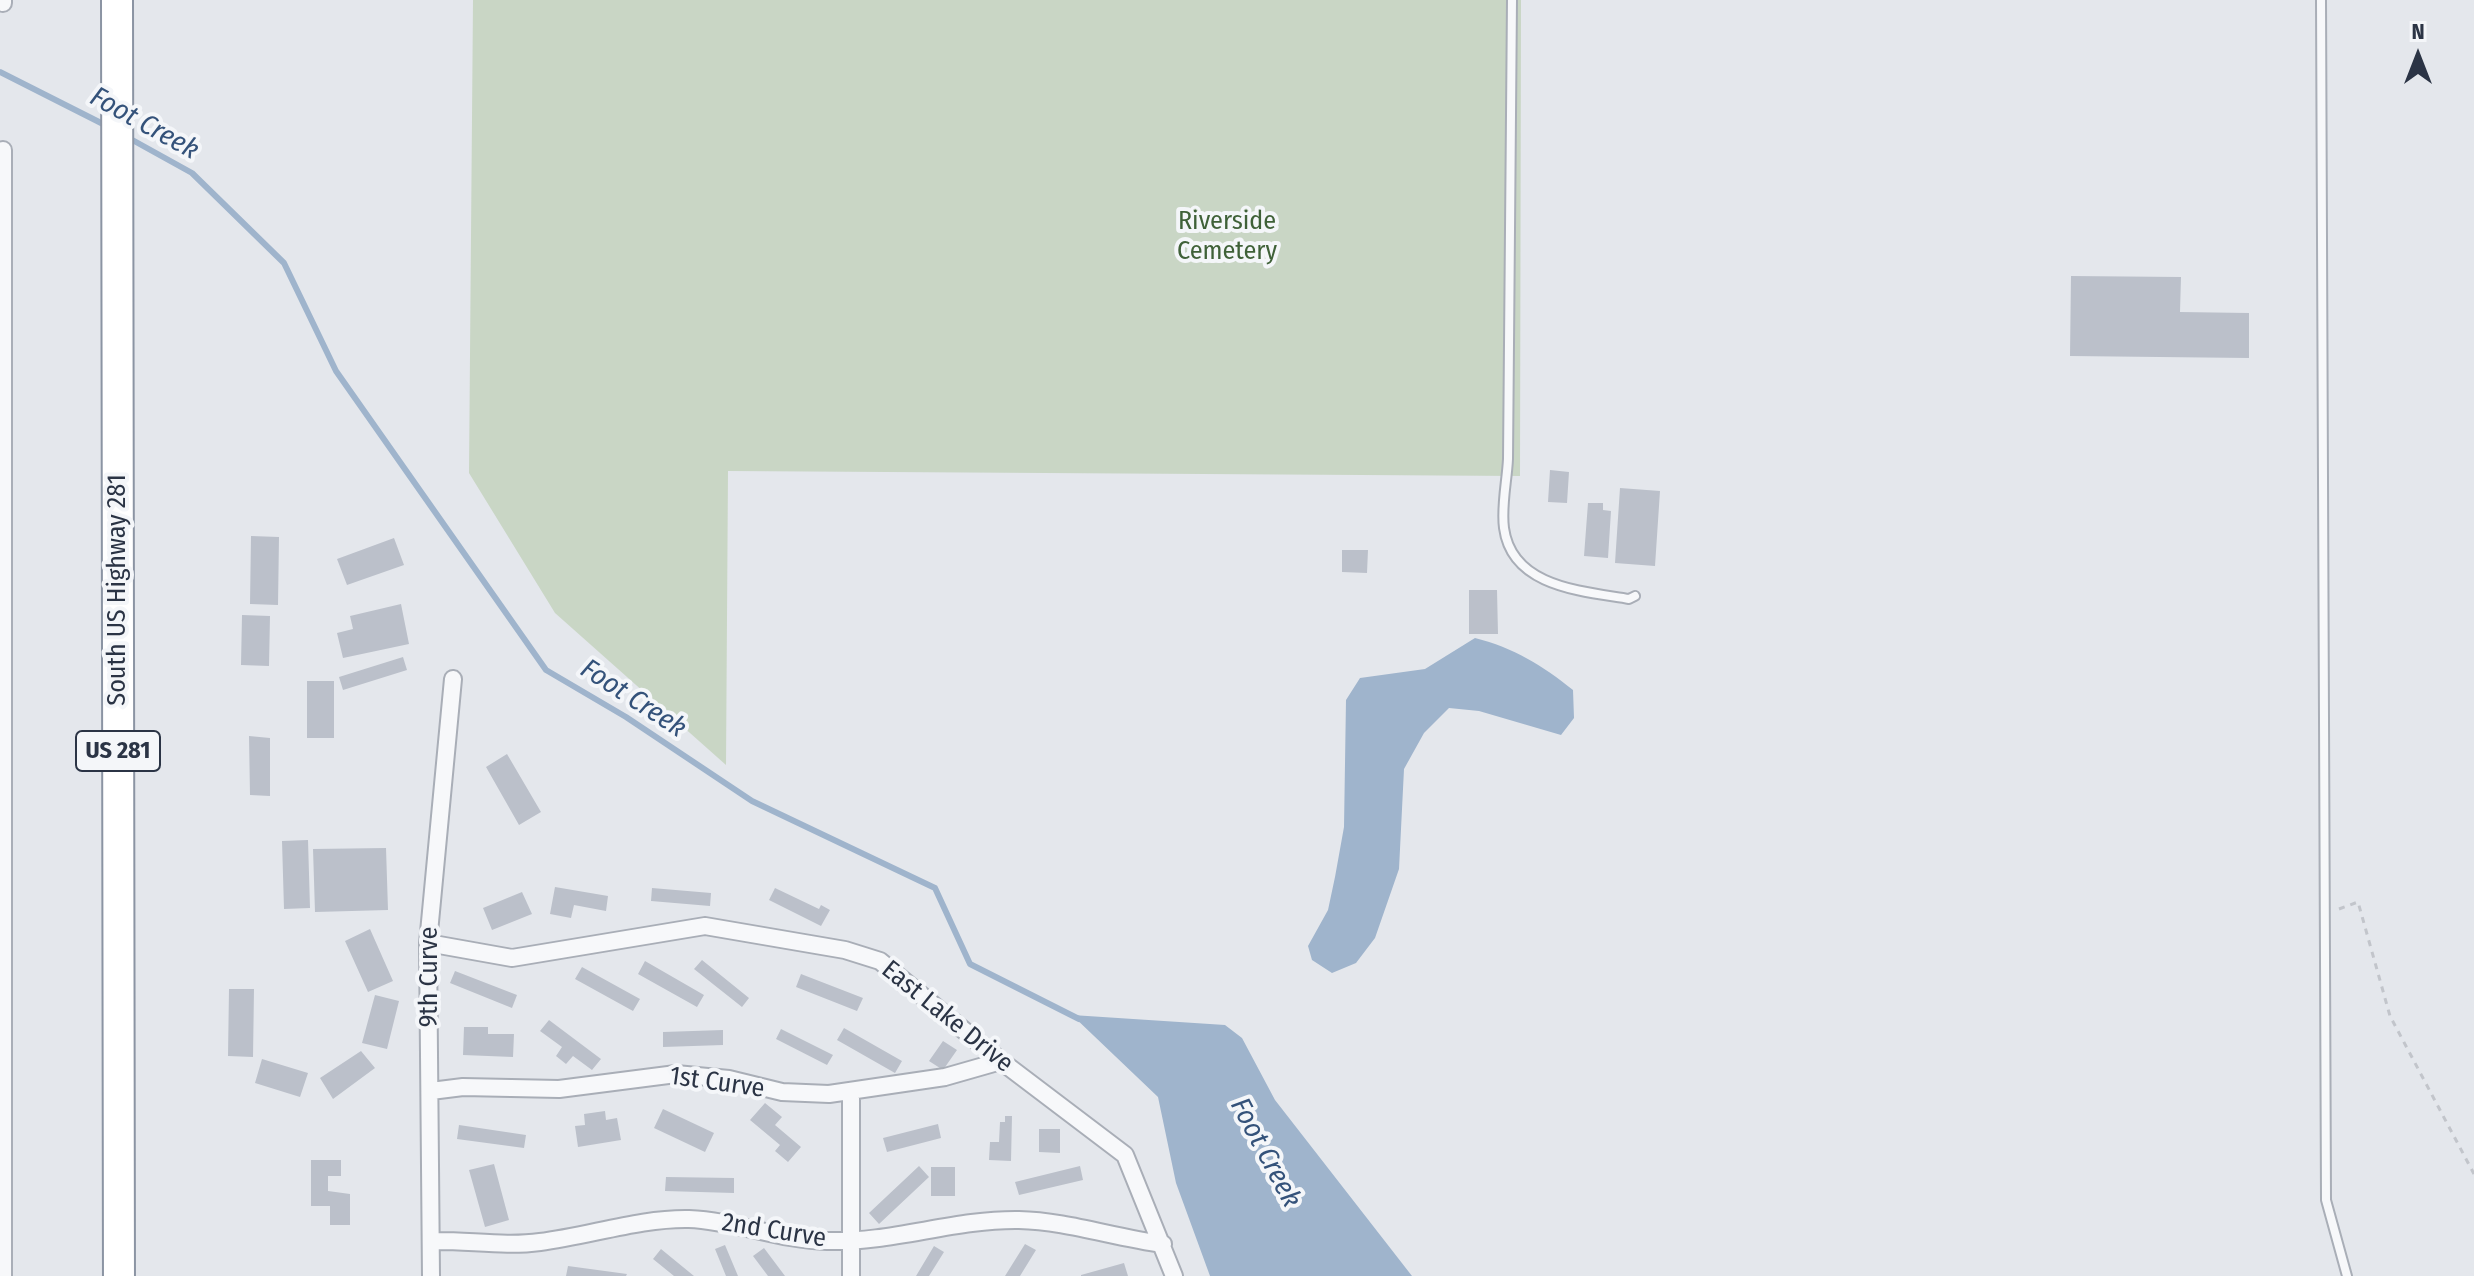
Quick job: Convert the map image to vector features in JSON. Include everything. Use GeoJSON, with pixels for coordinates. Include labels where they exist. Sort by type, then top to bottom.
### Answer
{"type":"FeatureCollection","features":[{"type":"Feature","properties":{"kind":"highway","name":"South US Highway 281"},"geometry":{"type":"LineString","coordinates":[[117,0],[119,1276]]}},
{"type":"Feature","properties":{"kind":"street"},"geometry":{"type":"LineString","coordinates":[[3,150],[3,1276]]}},
{"type":"Feature","properties":{"kind":"street","name":"9th Curve"},"geometry":{"type":"LineString","coordinates":[[431,1276],[428,943],[453,679]]}},
{"type":"Feature","properties":{"kind":"street","name":"East Lake Drive"},"geometry":{"type":"LineString","coordinates":[[428,943],[512,958],[705,926],[845,950],[880,961],[1001,1061],[1125,1155],[1174,1276]]}},
{"type":"Feature","properties":{"kind":"street","name":"1st Curve"},"geometry":{"type":"LineString","coordinates":[[431,1091],[463,1087],[559,1089],[644,1075],[676,1074],[729,1079],[782,1092],[829,1094],[945,1077],[1001,1061]]}},
{"type":"Feature","properties":{"kind":"street"},"geometry":{"type":"LineString","coordinates":[[851,1091],[851,1276]]}},
{"type":"Feature","properties":{"kind":"street","name":"2nd Curve"},"geometry":{"type":"LineString","coordinates":[[431,1241],[536,1243],[658,1221],[689,1219],[804,1240],[851,1241],[982,1222],[1021,1220],[1163,1244]]}},
{"type":"Feature","properties":{"kind":"lane"},"geometry":{"type":"LineString","coordinates":[[1512,0],[1508,459],[1504,526],[1510,550],[1523,569],[1580,591],[1629,599],[1635,596]]}},
{"type":"Feature","properties":{"kind":"lane"},"geometry":{"type":"LineString","coordinates":[[2321,0],[2326,1200],[2347,1276]]}},
{"type":"Feature","properties":{"kind":"path"},"geometry":{"type":"LineString","coordinates":[[2324,913],[2358,902],[2390,1016],[2474,1174]]}},
{"type":"Feature","properties":{"kind":"green space","name":"Riverside Cemetery"},"geometry":{"type":"Polygon","coordinates":[[[473,0],[1521,0],[1520,476],[728,471],[726,765],[555,613],[469,473],[473,0]]]}},
{"type":"Feature","properties":{"kind":"water"},"geometry":{"type":"Polygon","coordinates":[[[1475,638],[1527,658],[1573,690],[1574,718],[1561,735],[1479,711],[1449,708],[1424,733],[1404,769],[1399,869],[1375,938],[1356,963],[1332,973],[1312,960],[1308,946],[1328,910],[1344,827],[1346,700],[1360,678],[1425,669],[1475,638]]]}},
{"type":"Feature","properties":{"kind":"water"},"geometry":{"type":"Polygon","coordinates":[[[1072,1015],[1225,1025],[1242,1038],[1275,1100],[1412,1276],[1210,1276],[1176,1183],[1158,1097],[1072,1015]]]}},
{"type":"Feature","properties":{"kind":"building"},"geometry":{"type":"Polygon","coordinates":[[[2071,276],[2181,277],[2180,312],[2249,313],[2249,358],[2070,356],[2071,276]]]}},
{"type":"Feature","properties":{"kind":"building"},"geometry":{"type":"Polygon","coordinates":[[[1550,470],[1569,472],[1567,503],[1548,502],[1550,470]]]}},
{"type":"Feature","properties":{"kind":"building"},"geometry":{"type":"Polygon","coordinates":[[[1620,488],[1660,491],[1655,566],[1615,563],[1620,488]]]}},
{"type":"Feature","properties":{"kind":"building"},"geometry":{"type":"Polygon","coordinates":[[[1588,503],[1603,503],[1603,510],[1611,511],[1608,558],[1584,556],[1588,503]]]}},
{"type":"Feature","properties":{"kind":"building"},"geometry":{"type":"Polygon","coordinates":[[[251,536],[279,537],[278,605],[250,604],[251,536]]]}},
{"type":"Feature","properties":{"kind":"building"},"geometry":{"type":"Polygon","coordinates":[[[394,538],[404,565],[347,585],[337,559],[394,538]]]}},
{"type":"Feature","properties":{"kind":"building"},"geometry":{"type":"Polygon","coordinates":[[[1342,550],[1368,550],[1367,573],[1342,572],[1342,550]]]}},
{"type":"Feature","properties":{"kind":"building"},"geometry":{"type":"Polygon","coordinates":[[[1469,590],[1497,590],[1498,634],[1469,634],[1469,590]]]}},
{"type":"Feature","properties":{"kind":"building"},"geometry":{"type":"Polygon","coordinates":[[[401,604],[409,644],[343,658],[337,633],[353,629],[350,616],[401,604]]]}},
{"type":"Feature","properties":{"kind":"building"},"geometry":{"type":"Polygon","coordinates":[[[242,615],[270,616],[269,666],[241,665],[242,615]]]}},
{"type":"Feature","properties":{"kind":"building"},"geometry":{"type":"Polygon","coordinates":[[[403,657],[407,670],[343,690],[339,677],[403,657]]]}},
{"type":"Feature","properties":{"kind":"building"},"geometry":{"type":"Polygon","coordinates":[[[307,681],[334,681],[334,738],[307,738],[307,681]]]}},
{"type":"Feature","properties":{"kind":"building"},"geometry":{"type":"Polygon","coordinates":[[[249,736],[270,738],[270,796],[250,795],[249,736]]]}},
{"type":"Feature","properties":{"kind":"building"},"geometry":{"type":"Polygon","coordinates":[[[507,754],[541,812],[519,825],[486,767],[507,754]]]}},
{"type":"Feature","properties":{"kind":"building"},"geometry":{"type":"Polygon","coordinates":[[[308,840],[310,908],[284,909],[282,841],[308,840]]]}},
{"type":"Feature","properties":{"kind":"building"},"geometry":{"type":"Polygon","coordinates":[[[386,848],[388,910],[315,912],[313,849],[386,848]]]}},
{"type":"Feature","properties":{"kind":"building"},"geometry":{"type":"Polygon","coordinates":[[[555,887],[608,896],[606,911],[574,905],[571,918],[550,914],[555,887]]]}},
{"type":"Feature","properties":{"kind":"building"},"geometry":{"type":"Polygon","coordinates":[[[652,888],[711,893],[710,906],[651,901],[652,888]]]}},
{"type":"Feature","properties":{"kind":"building"},"geometry":{"type":"Polygon","coordinates":[[[775,888],[819,909],[821,905],[830,910],[821,926],[769,900],[775,888]]]}},
{"type":"Feature","properties":{"kind":"building"},"geometry":{"type":"Polygon","coordinates":[[[522,892],[532,914],[492,930],[483,908],[522,892]]]}},
{"type":"Feature","properties":{"kind":"building"},"geometry":{"type":"Polygon","coordinates":[[[370,929],[393,981],[368,992],[345,941],[370,929]]]}},
{"type":"Feature","properties":{"kind":"building"},"geometry":{"type":"Polygon","coordinates":[[[702,960],[749,998],[742,1007],[694,969],[702,960]]]}},
{"type":"Feature","properties":{"kind":"building"},"geometry":{"type":"Polygon","coordinates":[[[645,961],[704,995],[697,1007],[638,974],[645,961]]]}},
{"type":"Feature","properties":{"kind":"building"},"geometry":{"type":"Polygon","coordinates":[[[582,967],[640,999],[633,1011],[575,979],[582,967]]]}},
{"type":"Feature","properties":{"kind":"building"},"geometry":{"type":"Polygon","coordinates":[[[455,971],[517,995],[512,1008],[450,983],[455,971]]]}},
{"type":"Feature","properties":{"kind":"building"},"geometry":{"type":"Polygon","coordinates":[[[801,974],[863,998],[857,1011],[796,987],[801,974]]]}},
{"type":"Feature","properties":{"kind":"building"},"geometry":{"type":"Polygon","coordinates":[[[229,989],[254,989],[253,1057],[228,1056],[229,989]]]}},
{"type":"Feature","properties":{"kind":"building"},"geometry":{"type":"Polygon","coordinates":[[[375,995],[399,1001],[387,1049],[362,1043],[375,995]]]}},
{"type":"Feature","properties":{"kind":"building"},"geometry":{"type":"Polygon","coordinates":[[[549,1020],[601,1059],[592,1070],[573,1056],[566,1064],[556,1056],[562,1047],[540,1031],[549,1020]]]}},
{"type":"Feature","properties":{"kind":"building"},"geometry":{"type":"Polygon","coordinates":[[[464,1027],[488,1027],[488,1034],[514,1034],[513,1057],[463,1055],[464,1027]]]}},
{"type":"Feature","properties":{"kind":"building"},"geometry":{"type":"Polygon","coordinates":[[[844,1028],[902,1061],[895,1073],[837,1040],[844,1028]]]}},
{"type":"Feature","properties":{"kind":"building"},"geometry":{"type":"Polygon","coordinates":[[[781,1029],[833,1055],[827,1065],[776,1039],[781,1029]]]}},
{"type":"Feature","properties":{"kind":"building"},"geometry":{"type":"Polygon","coordinates":[[[723,1030],[723,1045],[663,1047],[663,1032],[723,1030]]]}},
{"type":"Feature","properties":{"kind":"building"},"geometry":{"type":"Polygon","coordinates":[[[943,1041],[957,1050],[943,1070],[929,1061],[943,1041]]]}},
{"type":"Feature","properties":{"kind":"building"},"geometry":{"type":"Polygon","coordinates":[[[361,1051],[375,1068],[333,1099],[320,1078],[361,1051]]]}},
{"type":"Feature","properties":{"kind":"building"},"geometry":{"type":"Polygon","coordinates":[[[262,1059],[308,1073],[300,1097],[255,1083],[262,1059]]]}},
{"type":"Feature","properties":{"kind":"building"},"geometry":{"type":"Polygon","coordinates":[[[765,1103],[782,1117],[775,1125],[801,1147],[788,1162],[775,1151],[780,1145],[750,1120],[765,1103]]]}},
{"type":"Feature","properties":{"kind":"building"},"geometry":{"type":"Polygon","coordinates":[[[663,1109],[714,1133],[705,1152],[654,1128],[663,1109]]]}},
{"type":"Feature","properties":{"kind":"building"},"geometry":{"type":"Polygon","coordinates":[[[605,1111],[606,1120],[617,1118],[621,1140],[578,1147],[575,1126],[585,1125],[584,1114],[605,1111]]]}},
{"type":"Feature","properties":{"kind":"building"},"geometry":{"type":"Polygon","coordinates":[[[1005,1116],[1012,1116],[1011,1161],[989,1160],[990,1142],[999,1142],[1000,1122],[1005,1122],[1005,1116]]]}},
{"type":"Feature","properties":{"kind":"building"},"geometry":{"type":"Polygon","coordinates":[[[938,1124],[941,1138],[887,1152],[883,1138],[938,1124]]]}},
{"type":"Feature","properties":{"kind":"building"},"geometry":{"type":"Polygon","coordinates":[[[459,1125],[526,1135],[524,1148],[457,1139],[459,1125]]]}},
{"type":"Feature","properties":{"kind":"building"},"geometry":{"type":"Polygon","coordinates":[[[1039,1129],[1060,1129],[1060,1153],[1039,1152],[1039,1129]]]}},
{"type":"Feature","properties":{"kind":"building"},"geometry":{"type":"Polygon","coordinates":[[[311,1160],[341,1160],[341,1176],[328,1176],[328,1191],[350,1194],[350,1225],[330,1225],[330,1206],[311,1206],[311,1160]]]}},
{"type":"Feature","properties":{"kind":"building"},"geometry":{"type":"Polygon","coordinates":[[[494,1164],[509,1220],[485,1227],[469,1170],[494,1164]]]}},
{"type":"Feature","properties":{"kind":"building"},"geometry":{"type":"Polygon","coordinates":[[[919,1166],[929,1177],[879,1224],[869,1213],[919,1166]]]}},
{"type":"Feature","properties":{"kind":"building"},"geometry":{"type":"Polygon","coordinates":[[[1080,1166],[1083,1180],[1019,1195],[1015,1182],[1080,1166]]]}},
{"type":"Feature","properties":{"kind":"building"},"geometry":{"type":"Polygon","coordinates":[[[931,1167],[955,1167],[955,1196],[931,1196],[931,1167]]]}},
{"type":"Feature","properties":{"kind":"building"},"geometry":{"type":"Polygon","coordinates":[[[666,1177],[734,1178],[734,1193],[665,1191],[666,1177]]]}},
{"type":"Feature","properties":{"kind":"building"},"geometry":{"type":"Polygon","coordinates":[[[1025,1244],[1036,1250],[1020,1276],[1005,1276],[1025,1244]]]}},
{"type":"Feature","properties":{"kind":"building"},"geometry":{"type":"Polygon","coordinates":[[[725,1245],[738,1276],[726,1276],[715,1249],[725,1245]]]}},
{"type":"Feature","properties":{"kind":"building"},"geometry":{"type":"Polygon","coordinates":[[[934,1246],[944,1252],[929,1276],[916,1276],[934,1246]]]}},
{"type":"Feature","properties":{"kind":"building"},"geometry":{"type":"Polygon","coordinates":[[[764,1248],[785,1276],[768,1276],[753,1256],[764,1248]]]}},
{"type":"Feature","properties":{"kind":"building"},"geometry":{"type":"Polygon","coordinates":[[[661,1249],[694,1276],[674,1276],[653,1259],[661,1249]]]}},
{"type":"Feature","properties":{"kind":"building"},"geometry":{"type":"Polygon","coordinates":[[[1124,1263],[1128,1276],[1081,1276],[1081,1275],[1124,1263]]]}},
{"type":"Feature","properties":{"kind":"building"},"geometry":{"type":"Polygon","coordinates":[[[568,1266],[627,1274],[566,1276],[568,1266]]]}},
{"type":"Feature","properties":{"kind":"waterway","name":"Foot Creek"},"geometry":{"type":"LineString","coordinates":[[0,72],[107,126]]}},
{"type":"Feature","properties":{"kind":"waterway","name":"Foot Creek"},"geometry":{"type":"LineString","coordinates":[[127,137],[192,173],[284,263],[336,371],[546,670],[626,717],[752,801],[935,888],[970,964],[1079,1019]]}}]}
